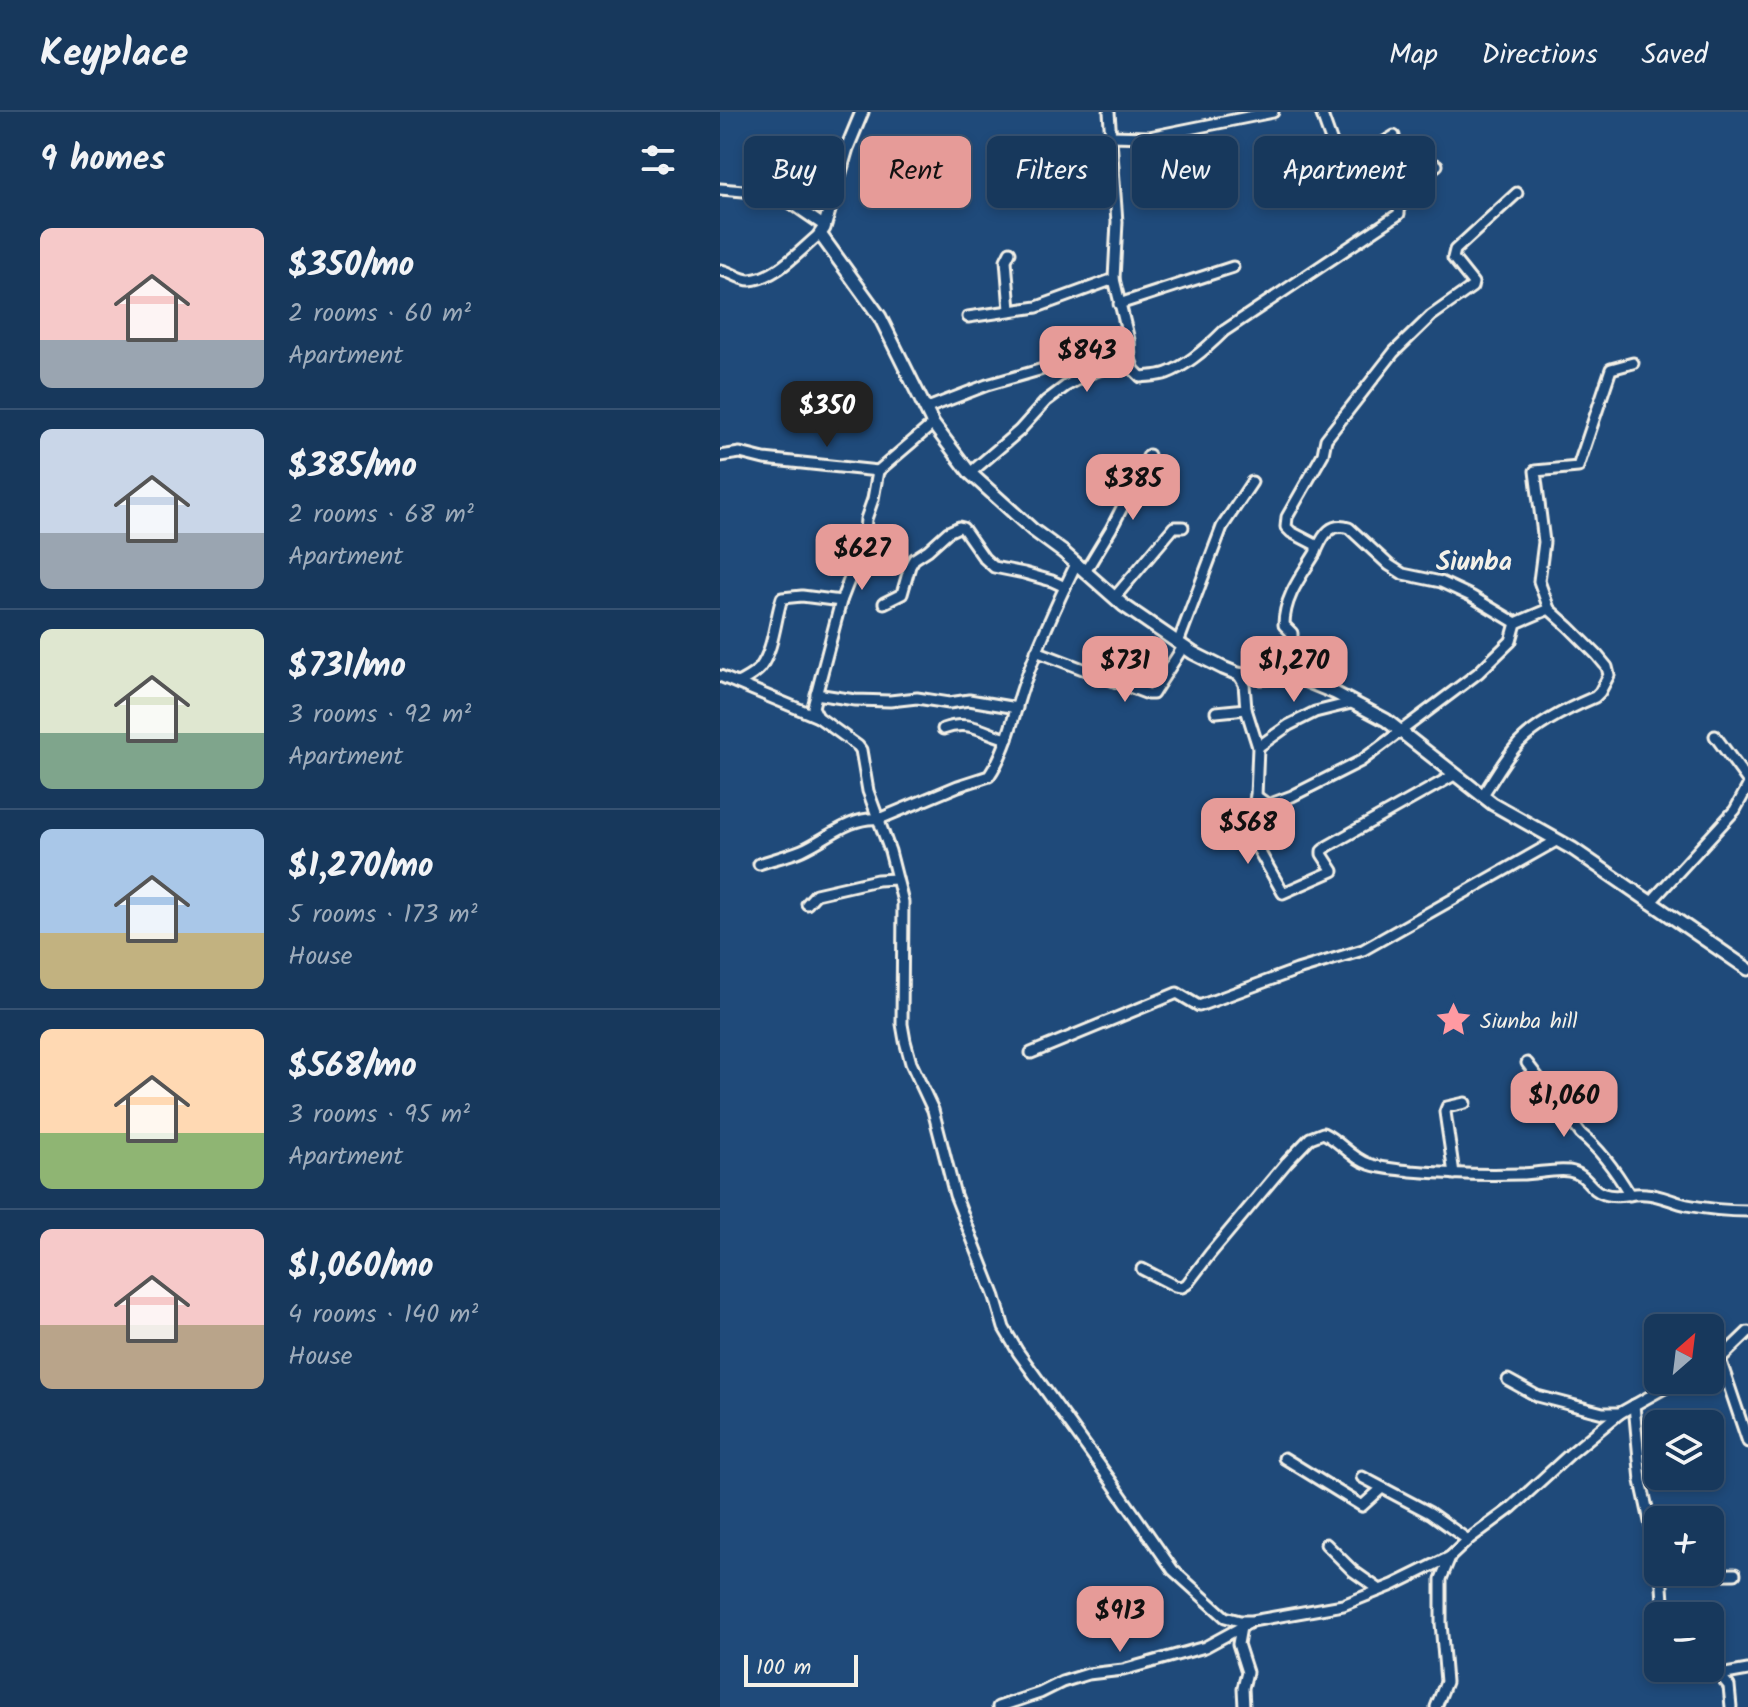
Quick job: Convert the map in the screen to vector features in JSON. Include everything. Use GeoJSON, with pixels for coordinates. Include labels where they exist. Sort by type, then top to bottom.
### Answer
{"type":"FeatureCollection","features":[{"type":"Feature","properties":{"kind":"street"},"geometry":{"type":"LineString","coordinates":[[720,270],[750,280],[764,276],[779,270],[822,230],[847,148],[862,112]]}},
{"type":"Feature","properties":{"kind":"street"},"geometry":{"type":"LineString","coordinates":[[1109,112],[1110,136]]}},
{"type":"Feature","properties":{"kind":"street"},"geometry":{"type":"LineString","coordinates":[[1116,136],[1149,137],[1273,112]]}},
{"type":"Feature","properties":{"kind":"street"},"geometry":{"type":"LineString","coordinates":[[1321,112],[1330,136]]}},
{"type":"Feature","properties":{"kind":"street"},"geometry":{"type":"LineString","coordinates":[[1116,208],[1114,279],[1129,340],[1130,359],[1141,377],[1159,375],[1168,373],[1205,350],[1224,331],[1399,214],[1401,189],[1437,165]]}},
{"type":"Feature","properties":{"kind":"street"},"geometry":{"type":"LineString","coordinates":[[720,189],[767,193],[788,201],[822,230],[880,317],[933,424],[970,473],[1115,597],[1193,653],[1238,674],[1301,679],[1381,717],[1498,808],[1579,853],[1748,969]]}},
{"type":"Feature","properties":{"kind":"street"},"geometry":{"type":"LineString","coordinates":[[1316,550],[1316,545],[1286,527],[1287,517],[1323,454],[1326,439],[1394,352],[1431,316],[1472,287],[1470,277],[1455,262],[1453,253],[1517,193]]}},
{"type":"Feature","properties":{"kind":"street"},"geometry":{"type":"LineString","coordinates":[[1010,252],[1006,260],[1010,310]]}},
{"type":"Feature","properties":{"kind":"street"},"geometry":{"type":"LineString","coordinates":[[1119,304],[1233,267]]}},
{"type":"Feature","properties":{"kind":"street"},"geometry":{"type":"LineString","coordinates":[[968,317],[1037,307],[1114,279]]}},
{"type":"Feature","properties":{"kind":"street"},"geometry":{"type":"LineString","coordinates":[[970,473],[1066,386],[1088,374],[1130,359]]}},
{"type":"Feature","properties":{"kind":"street"},"geometry":{"type":"LineString","coordinates":[[1482,796],[1518,744],[1546,723],[1595,697],[1609,675],[1607,667],[1597,655],[1549,609],[1539,581],[1544,542],[1535,471],[1578,467],[1611,369],[1633,363]]}},
{"type":"Feature","properties":{"kind":"street"},"geometry":{"type":"LineString","coordinates":[[925,409],[987,385],[1043,369]]}},
{"type":"Feature","properties":{"kind":"street"},"geometry":{"type":"LineString","coordinates":[[818,717],[813,707],[816,694],[841,601],[864,542],[866,519],[878,471],[933,424]]}},
{"type":"Feature","properties":{"kind":"street"},"geometry":{"type":"LineString","coordinates":[[720,456],[740,453],[764,459],[878,471]]}},
{"type":"Feature","properties":{"kind":"street"},"geometry":{"type":"LineString","coordinates":[[759,864],[803,850],[834,831],[868,818],[879,819],[986,777],[1007,739],[1036,651],[1065,587],[1111,529],[1149,455]]}},
{"type":"Feature","properties":{"kind":"street"},"geometry":{"type":"LineString","coordinates":[[1036,651],[1153,694],[1181,645],[1222,527],[1252,482]]}},
{"type":"Feature","properties":{"kind":"street"},"geometry":{"type":"LineString","coordinates":[[1279,677],[1292,641],[1292,633],[1284,625],[1284,613],[1294,585],[1323,536],[1330,528],[1341,525],[1356,533],[1389,565],[1403,574],[1441,582],[1516,623]]}},
{"type":"Feature","properties":{"kind":"street"},"geometry":{"type":"LineString","coordinates":[[884,603],[902,594],[914,559],[959,527],[994,567],[1065,587]]}},
{"type":"Feature","properties":{"kind":"street"},"geometry":{"type":"LineString","coordinates":[[1115,597],[1174,527],[1183,527]]}},
{"type":"Feature","properties":{"kind":"street"},"geometry":{"type":"LineString","coordinates":[[738,683],[762,666],[778,621],[782,598],[802,596],[841,601]]}},
{"type":"Feature","properties":{"kind":"street"},"geometry":{"type":"LineString","coordinates":[[1516,623],[1549,609]]}},
{"type":"Feature","properties":{"kind":"street"},"geometry":{"type":"LineString","coordinates":[[1256,796],[1268,805],[1361,761],[1478,673],[1511,641],[1516,623]]}},
{"type":"Feature","properties":{"kind":"street"},"geometry":{"type":"LineString","coordinates":[[1238,674],[1244,684],[1246,709],[1258,747],[1256,796],[1248,827],[1283,893],[1333,871],[1322,854],[1328,846],[1456,774]]}},
{"type":"Feature","properties":{"kind":"street"},"geometry":{"type":"LineString","coordinates":[[720,676],[818,717],[861,750],[868,791],[903,902],[902,1024],[905,1041],[911,1063],[933,1110],[955,1195],[1004,1328],[1173,1570],[1225,1617],[1252,1621],[1343,1605],[1450,1557],[1620,1413],[1654,1394]]}},
{"type":"Feature","properties":{"kind":"street"},"geometry":{"type":"LineString","coordinates":[[816,694],[855,700],[917,698],[949,703],[969,700],[1017,708]]}},
{"type":"Feature","properties":{"kind":"street"},"geometry":{"type":"LineString","coordinates":[[1258,747],[1289,725],[1315,712],[1351,703]]}},
{"type":"Feature","properties":{"kind":"street"},"geometry":{"type":"LineString","coordinates":[[1216,712],[1246,709]]}},
{"type":"Feature","properties":{"kind":"street"},"geometry":{"type":"LineString","coordinates":[[943,729],[965,724],[1007,739]]}},
{"type":"Feature","properties":{"kind":"street"},"geometry":{"type":"LineString","coordinates":[[1650,903],[1735,810],[1748,783],[1715,736]]}},
{"type":"Feature","properties":{"kind":"street"},"geometry":{"type":"LineString","coordinates":[[1031,1053],[1177,993],[1199,1006],[1297,970],[1363,950],[1556,841]]}},
{"type":"Feature","properties":{"kind":"street"},"geometry":{"type":"LineString","coordinates":[[807,904],[816,894],[877,880],[897,879]]}},
{"type":"Feature","properties":{"kind":"street"},"geometry":{"type":"LineString","coordinates":[[1527,1063],[1581,1134],[1618,1175],[1630,1195]]}},
{"type":"Feature","properties":{"kind":"street"},"geometry":{"type":"LineString","coordinates":[[1454,1174],[1445,1112],[1447,1107],[1465,1103]]}},
{"type":"Feature","properties":{"kind":"street"},"geometry":{"type":"LineString","coordinates":[[1142,1269],[1175,1286],[1187,1284],[1287,1162],[1310,1138],[1323,1133],[1368,1164],[1390,1169],[1454,1174],[1568,1171],[1586,1178],[1603,1194],[1643,1193],[1684,1205],[1748,1211]]}},
{"type":"Feature","properties":{"kind":"street"},"geometry":{"type":"LineString","coordinates":[[1724,1354],[1748,1332]]}},
{"type":"Feature","properties":{"kind":"street"},"geometry":{"type":"LineString","coordinates":[[1508,1380],[1537,1396],[1603,1413],[1620,1413]]}},
{"type":"Feature","properties":{"kind":"street"},"geometry":{"type":"LineString","coordinates":[[1724,1384],[1748,1442]]}},
{"type":"Feature","properties":{"kind":"street"},"geometry":{"type":"LineString","coordinates":[[1634,1405],[1641,1481],[1647,1506]]}},
{"type":"Feature","properties":{"kind":"street"},"geometry":{"type":"LineString","coordinates":[[1284,1458],[1362,1506],[1382,1488]]}},
{"type":"Feature","properties":{"kind":"street"},"geometry":{"type":"LineString","coordinates":[[1362,1477],[1430,1513],[1468,1540]]}},
{"type":"Feature","properties":{"kind":"street"},"geometry":{"type":"LineString","coordinates":[[1326,1544],[1353,1571],[1380,1590]]}},
{"type":"Feature","properties":{"kind":"street"},"geometry":{"type":"LineString","coordinates":[[1436,1707],[1446,1682],[1441,1579],[1450,1557]]}},
{"type":"Feature","properties":{"kind":"street"},"geometry":{"type":"LineString","coordinates":[[1724,1574],[1735,1574]]}},
{"type":"Feature","properties":{"kind":"street"},"geometry":{"type":"LineString","coordinates":[[998,1707],[1088,1674],[1123,1670],[1205,1647],[1252,1621]]}},
{"type":"Feature","properties":{"kind":"street"},"geometry":{"type":"LineString","coordinates":[[1241,1627],[1238,1644],[1247,1672],[1243,1688],[1244,1707]]}},
{"type":"Feature","properties":{"kind":"street"},"geometry":{"type":"LineString","coordinates":[[1724,1674],[1748,1670]]}},
{"type":"Feature","properties":{"kind":"street"},"geometry":{"type":"LineString","coordinates":[[1724,1680],[1729,1686],[1731,1707]]}},
{"type":"Feature","properties":{"kind":"place","name":"Siunba hill"},"geometry":{"type":"Point","coordinates":[1454,1020]}},
{"type":"Feature","properties":{"kind":"district","name":"Siunba"},"geometry":{"type":"Point","coordinates":[1474,561]}}]}
